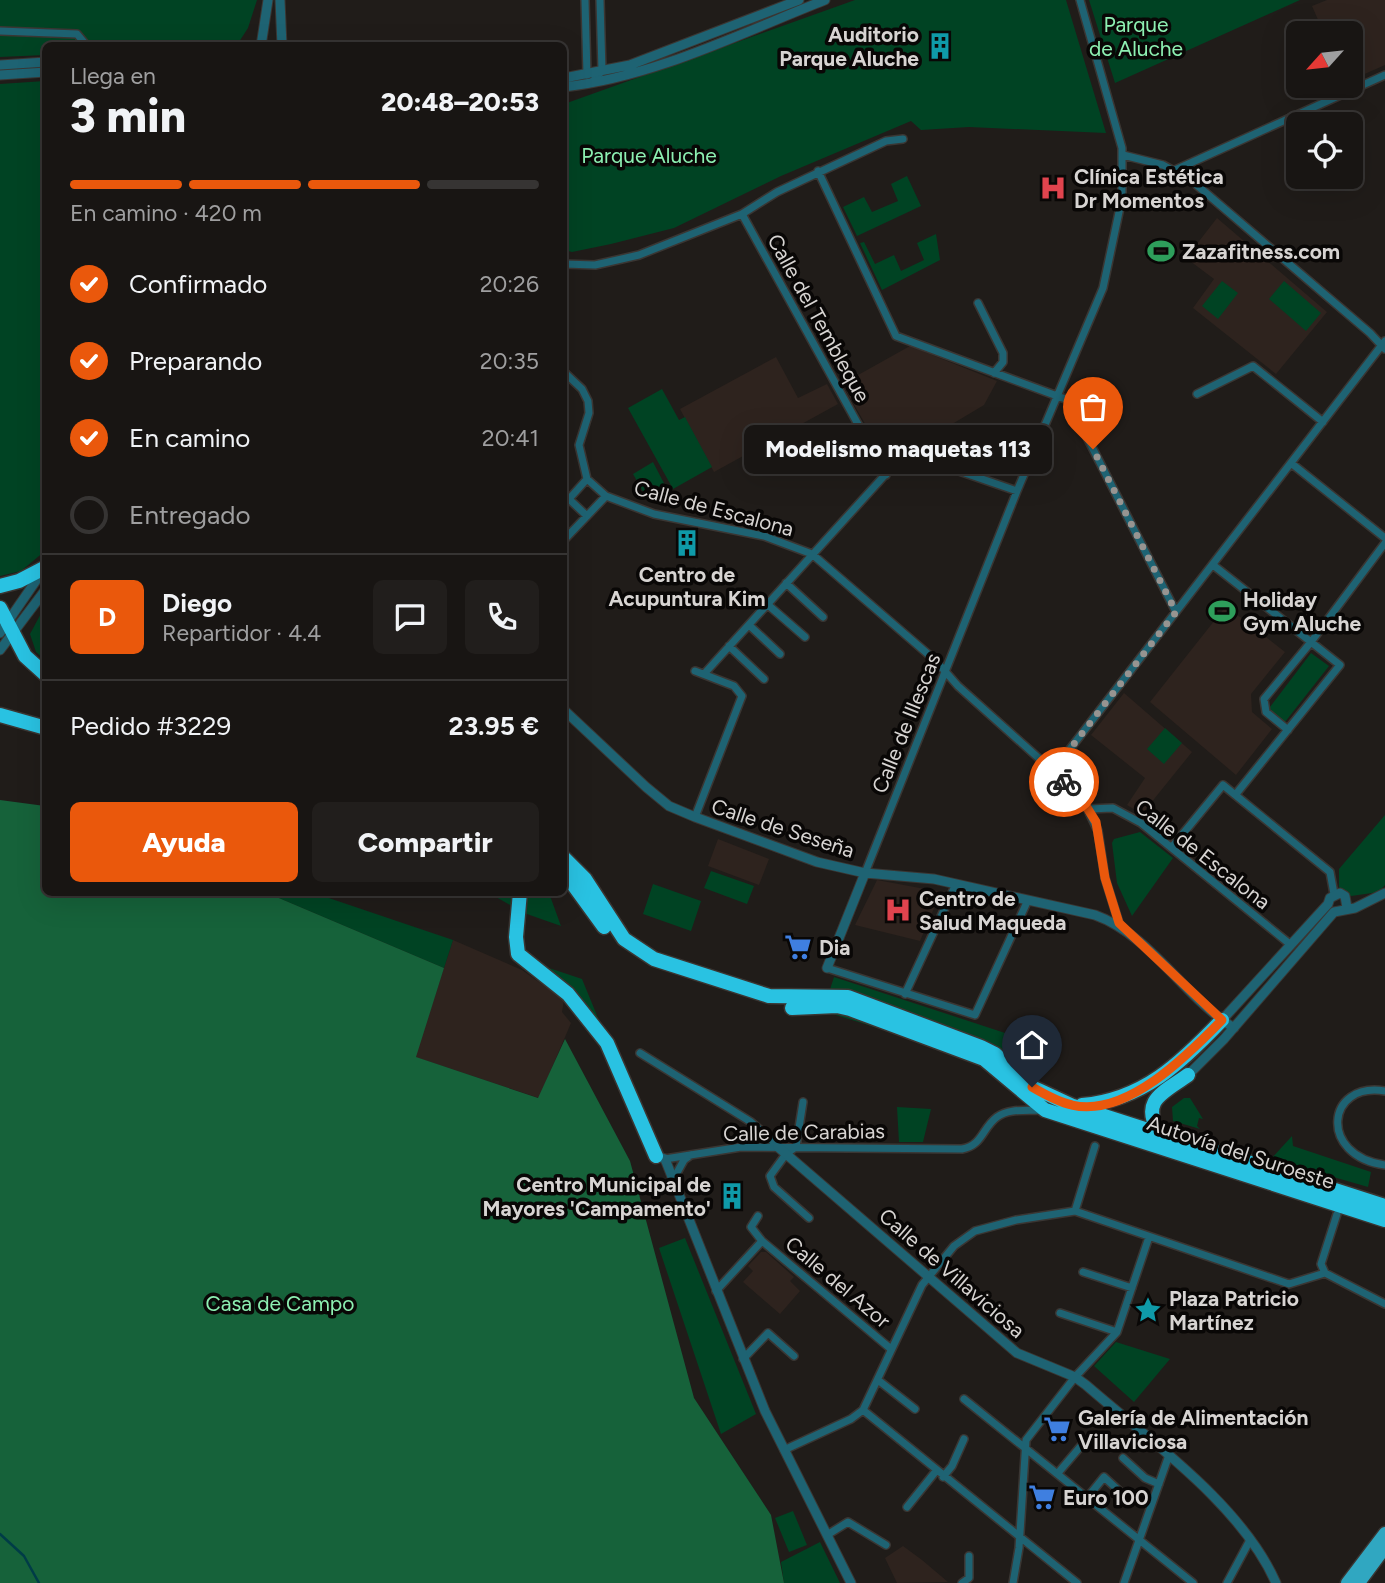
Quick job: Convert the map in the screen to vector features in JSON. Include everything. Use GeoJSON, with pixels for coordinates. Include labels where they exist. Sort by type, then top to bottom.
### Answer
{"type":"FeatureCollection","features":[{"type":"Feature","properties":{"kind":"highway"},"geometry":{"type":"LineString","coordinates":[[0,586],[19,581],[42,570]]}},
{"type":"Feature","properties":{"kind":"highway"},"geometry":{"type":"LineString","coordinates":[[4,629],[25,656],[42,671]]}},
{"type":"Feature","properties":{"kind":"highway"},"geometry":{"type":"LineString","coordinates":[[4,629],[16,656],[42,682]]}},
{"type":"Feature","properties":{"kind":"highway"},"geometry":{"type":"LineString","coordinates":[[0,715],[42,726]]}},
{"type":"Feature","properties":{"kind":"highway"},"geometry":{"type":"LineString","coordinates":[[567,861],[584,879],[624,939],[654,959],[769,996],[848,997],[995,1054],[1046,1103]]}},
{"type":"Feature","properties":{"kind":"highway"},"geometry":{"type":"LineString","coordinates":[[567,876],[609,934],[629,954],[647,964],[782,1007],[837,1006],[850,1009],[969,1052],[992,1065],[1033,1103],[1046,1103]]}},
{"type":"Feature","properties":{"kind":"highway"},"geometry":{"type":"LineString","coordinates":[[520,896],[516,937],[518,954],[568,994],[607,1042],[660,1158]]}},
{"type":"Feature","properties":{"kind":"highway"},"geometry":{"type":"LineString","coordinates":[[1159,1133],[1151,1120],[1150,1109],[1156,1098],[1178,1064],[1228,1024]]}},
{"type":"Feature","properties":{"kind":"highway"},"geometry":{"type":"LineString","coordinates":[[1073,1106],[1113,1102],[1188,1075]]}},
{"type":"Feature","properties":{"kind":"highway","name":"Autovía del Suroeste"},"geometry":{"type":"LineString","coordinates":[[1046,1103],[1073,1106],[1385,1206]]}},
{"type":"Feature","properties":{"kind":"highway","name":"Autovía del Suroeste"},"geometry":{"type":"LineString","coordinates":[[1046,1103],[1385,1220]]}},
{"type":"Feature","properties":{"kind":"highway"},"geometry":{"type":"LineString","coordinates":[[1359,1198],[1385,1196]]}},
{"type":"Feature","properties":{"kind":"main road"},"geometry":{"type":"LineString","coordinates":[[1347,1583],[1385,1533]]}},
{"type":"Feature","properties":{"kind":"main road"},"geometry":{"type":"LineString","coordinates":[[1359,1583],[1385,1548]]}},
{"type":"Feature","properties":{"kind":"street"},"geometry":{"type":"LineString","coordinates":[[262,42],[268,0]]}},
{"type":"Feature","properties":{"kind":"street"},"geometry":{"type":"LineString","coordinates":[[280,0],[282,42]]}},
{"type":"Feature","properties":{"kind":"street"},"geometry":{"type":"LineString","coordinates":[[585,0],[588,80]]}},
{"type":"Feature","properties":{"kind":"street"},"geometry":{"type":"LineString","coordinates":[[600,0],[602,72]]}},
{"type":"Feature","properties":{"kind":"street"},"geometry":{"type":"LineString","coordinates":[[567,78],[588,80],[602,72],[630,65],[799,0]]}},
{"type":"Feature","properties":{"kind":"street"},"geometry":{"type":"LineString","coordinates":[[567,86],[649,69],[825,0]]}},
{"type":"Feature","properties":{"kind":"street","name":"Calle de Illescas"},"geometry":{"type":"LineString","coordinates":[[827,968],[1017,491],[1103,288],[1122,198],[1123,155],[1119,130],[1080,0]]}},
{"type":"Feature","properties":{"kind":"street"},"geometry":{"type":"LineString","coordinates":[[0,31],[77,34],[84,42]]}},
{"type":"Feature","properties":{"kind":"street"},"geometry":{"type":"LineString","coordinates":[[0,65],[42,62]]}},
{"type":"Feature","properties":{"kind":"street"},"geometry":{"type":"LineString","coordinates":[[0,75],[42,72]]}},
{"type":"Feature","properties":{"kind":"street"},"geometry":{"type":"LineString","coordinates":[[1175,170],[1385,75]]}},
{"type":"Feature","properties":{"kind":"street"},"geometry":{"type":"LineString","coordinates":[[567,264],[595,265],[639,255],[742,214],[818,171],[886,141],[903,139]]}},
{"type":"Feature","properties":{"kind":"street"},"geometry":{"type":"LineString","coordinates":[[1053,771],[1384,346],[1230,213],[1175,170],[1135,156],[1123,155]]}},
{"type":"Feature","properties":{"kind":"street"},"geometry":{"type":"LineString","coordinates":[[818,171],[897,336],[1068,400],[1176,612]]}},
{"type":"Feature","properties":{"kind":"street","name":"Calle del Tembleque"},"geometry":{"type":"LineString","coordinates":[[742,214],[886,475]]}},
{"type":"Feature","properties":{"kind":"street"},"geometry":{"type":"LineString","coordinates":[[978,303],[1003,353],[1003,362],[994,373]]}},
{"type":"Feature","properties":{"kind":"street"},"geometry":{"type":"LineString","coordinates":[[1197,394],[1253,366],[1323,422]]}},
{"type":"Feature","properties":{"kind":"street"},"geometry":{"type":"LineString","coordinates":[[567,375],[582,389],[588,401],[589,413],[579,445],[587,479],[567,495]]}},
{"type":"Feature","properties":{"kind":"street"},"geometry":{"type":"LineString","coordinates":[[865,438],[904,454],[1017,491]]}},
{"type":"Feature","properties":{"kind":"street","name":"Calle de Escalona"},"geometry":{"type":"LineString","coordinates":[[704,674],[904,454]]}},
{"type":"Feature","properties":{"kind":"street"},"geometry":{"type":"LineString","coordinates":[[1288,730],[1266,712],[1264,699],[1311,642],[1385,541],[1291,463]]}},
{"type":"Feature","properties":{"kind":"street","name":"Calle de Escalona"},"geometry":{"type":"LineString","coordinates":[[587,479],[606,496],[654,514],[764,536],[812,554],[1053,771],[1088,809],[1098,831],[1105,878],[1119,923]]}},
{"type":"Feature","properties":{"kind":"street","name":"Calle de Escalona"},"geometry":{"type":"LineString","coordinates":[[567,538],[606,496]]}},
{"type":"Feature","properties":{"kind":"street"},"geometry":{"type":"LineString","coordinates":[[567,497],[587,516]]}},
{"type":"Feature","properties":{"kind":"street"},"geometry":{"type":"LineString","coordinates":[[1213,565],[1340,665],[1236,794]]}},
{"type":"Feature","properties":{"kind":"street"},"geometry":{"type":"LineString","coordinates":[[4,629],[42,574]]}},
{"type":"Feature","properties":{"kind":"street"},"geometry":{"type":"LineString","coordinates":[[786,583],[823,617]]}},
{"type":"Feature","properties":{"kind":"street"},"geometry":{"type":"LineString","coordinates":[[4,629],[42,593]]}},
{"type":"Feature","properties":{"kind":"street"},"geometry":{"type":"LineString","coordinates":[[767,604],[805,637]]}},
{"type":"Feature","properties":{"kind":"street"},"geometry":{"type":"LineString","coordinates":[[749,625],[780,654]]}},
{"type":"Feature","properties":{"kind":"street"},"geometry":{"type":"LineString","coordinates":[[729,646],[764,679]]}},
{"type":"Feature","properties":{"kind":"street","name":"Calle de Seseña"},"geometry":{"type":"LineString","coordinates":[[695,671],[734,686],[742,696],[695,817]]}},
{"type":"Feature","properties":{"kind":"street","name":"Calle de Seseña"},"geometry":{"type":"LineString","coordinates":[[567,713],[661,800],[695,817],[817,862],[865,873],[957,884],[1119,923],[1228,1024]]}},
{"type":"Feature","properties":{"kind":"street"},"geometry":{"type":"LineString","coordinates":[[1172,847],[1223,785],[1330,872],[1334,894],[1331,908],[1228,1024]]}},
{"type":"Feature","properties":{"kind":"street","name":"Calle de Escalona"},"geometry":{"type":"LineString","coordinates":[[1088,809],[1112,808],[1128,814],[1290,945]]}},
{"type":"Feature","properties":{"kind":"street"},"geometry":{"type":"LineString","coordinates":[[905,994],[957,884]]}},
{"type":"Feature","properties":{"kind":"street"},"geometry":{"type":"LineString","coordinates":[[1188,1075],[1290,945],[1331,908],[1366,904],[1385,893]]}},
{"type":"Feature","properties":{"kind":"street"},"geometry":{"type":"LineString","coordinates":[[1334,894],[1345,896],[1347,908]]}},
{"type":"Feature","properties":{"kind":"street"},"geometry":{"type":"LineString","coordinates":[[827,968],[975,1015],[1028,900]]}},
{"type":"Feature","properties":{"kind":"street","name":"Calle de Villaviciosa"},"geometry":{"type":"LineString","coordinates":[[640,1053],[751,1122],[1017,1353],[1075,1377],[1205,1489],[1250,1539],[1268,1565],[1276,1583]]}},
{"type":"Feature","properties":{"kind":"street"},"geometry":{"type":"LineString","coordinates":[[1385,1091],[1373,1089],[1353,1094],[1343,1105],[1338,1118],[1342,1142],[1352,1155],[1385,1165]]}},
{"type":"Feature","properties":{"kind":"street"},"geometry":{"type":"LineString","coordinates":[[803,1102],[796,1147],[772,1170],[771,1181],[809,1218]]}},
{"type":"Feature","properties":{"kind":"street","name":"Calle de Carabias"},"geometry":{"type":"LineString","coordinates":[[660,1158],[741,1147],[969,1148],[981,1141],[999,1116],[1046,1103]]}},
{"type":"Feature","properties":{"kind":"street"},"geometry":{"type":"LineString","coordinates":[[1075,1211],[1095,1146]]}},
{"type":"Feature","properties":{"kind":"street"},"geometry":{"type":"LineString","coordinates":[[675,1184],[684,1160],[695,1153]]}},
{"type":"Feature","properties":{"kind":"street"},"geometry":{"type":"LineString","coordinates":[[660,1158],[675,1184],[743,1359],[784,1450],[851,1583]]}},
{"type":"Feature","properties":{"kind":"street"},"geometry":{"type":"LineString","coordinates":[[784,1450],[851,1419],[863,1410],[929,1276],[954,1246],[975,1231],[1016,1220],[1075,1211],[1289,1284],[1325,1273]]}},
{"type":"Feature","properties":{"kind":"street"},"geometry":{"type":"LineString","coordinates":[[1338,1214],[1321,1264],[1325,1273],[1385,1304]]}},
{"type":"Feature","properties":{"kind":"street","name":"Calle del Azor"},"geometry":{"type":"LineString","coordinates":[[758,1216],[751,1227],[762,1241],[891,1349]]}},
{"type":"Feature","properties":{"kind":"street"},"geometry":{"type":"LineString","coordinates":[[1013,1583],[1019,1548],[1026,1440],[1075,1377],[1117,1332],[1149,1237]]}},
{"type":"Feature","properties":{"kind":"street","name":"Calle del Azor"},"geometry":{"type":"LineString","coordinates":[[716,1291],[762,1241]]}},
{"type":"Feature","properties":{"kind":"street"},"geometry":{"type":"LineString","coordinates":[[1083,1272],[1132,1288]]}},
{"type":"Feature","properties":{"kind":"street"},"geometry":{"type":"LineString","coordinates":[[1060,1313],[1117,1332]]}},
{"type":"Feature","properties":{"kind":"street"},"geometry":{"type":"LineString","coordinates":[[743,1359],[768,1333],[794,1356]]}},
{"type":"Feature","properties":{"kind":"street"},"geometry":{"type":"LineString","coordinates":[[878,1380],[915,1409]]}},
{"type":"Feature","properties":{"kind":"street"},"geometry":{"type":"LineString","coordinates":[[964,1399],[1193,1583]]}},
{"type":"Feature","properties":{"kind":"street"},"geometry":{"type":"LineString","coordinates":[[863,1410],[1077,1583]]}},
{"type":"Feature","properties":{"kind":"street"},"geometry":{"type":"LineString","coordinates":[[943,1477],[952,1466],[964,1439]]}},
{"type":"Feature","properties":{"kind":"street"},"geometry":{"type":"LineString","coordinates":[[1058,1473],[1086,1440]]}},
{"type":"Feature","properties":{"kind":"street"},"geometry":{"type":"LineString","coordinates":[[1123,1458],[1145,1478],[1159,1483]]}},
{"type":"Feature","properties":{"kind":"street"},"geometry":{"type":"LineString","coordinates":[[1124,1583],[1168,1458]]}},
{"type":"Feature","properties":{"kind":"street"},"geometry":{"type":"LineString","coordinates":[[907,1507],[936,1471]]}},
{"type":"Feature","properties":{"kind":"street"},"geometry":{"type":"LineString","coordinates":[[1087,1497],[1104,1478],[1128,1499]]}},
{"type":"Feature","properties":{"kind":"street"},"geometry":{"type":"LineString","coordinates":[[827,1535],[848,1522],[886,1545]]}},
{"type":"Feature","properties":{"kind":"street"},"geometry":{"type":"LineString","coordinates":[[1227,1583],[1250,1539]]}},
{"type":"Feature","properties":{"kind":"street"},"geometry":{"type":"LineString","coordinates":[[962,1583],[969,1578],[969,1556]]}},
{"type":"Feature","properties":{"kind":"shaded area"},"geometry":{"type":"Polygon","coordinates":[[[1327,0],[1385,0],[1385,65],[1363,75],[1363,21],[1319,21],[1312,6],[1327,0]]]}},
{"type":"Feature","properties":{"kind":"shaded area"},"geometry":{"type":"Polygon","coordinates":[[[1217,218],[1327,312],[1276,374],[1193,308],[1214,279],[1186,258],[1217,218]]]}},
{"type":"Feature","properties":{"kind":"shaded area"},"geometry":{"type":"Polygon","coordinates":[[[910,346],[997,381],[984,405],[912,448],[871,434],[842,384],[910,346]]]}},
{"type":"Feature","properties":{"kind":"shaded area"},"geometry":{"type":"Polygon","coordinates":[[[776,357],[798,398],[827,384],[838,404],[714,472],[680,409],[776,357]]]}},
{"type":"Feature","properties":{"kind":"shaded area"},"geometry":{"type":"Polygon","coordinates":[[[1226,606],[1285,652],[1251,694],[1252,712],[1272,729],[1236,775],[1150,702],[1226,606]]]}},
{"type":"Feature","properties":{"kind":"shaded area"},"geometry":{"type":"Polygon","coordinates":[[[1124,693],[1192,752],[1142,814],[1127,805],[1145,778],[1091,735],[1124,693]]]}},
{"type":"Feature","properties":{"kind":"shaded area"},"geometry":{"type":"Polygon","coordinates":[[[718,839],[769,859],[759,885],[708,866],[718,839]]]}},
{"type":"Feature","properties":{"kind":"shaded area","name":"Centro de Salud Maqueda"},"geometry":{"type":"Polygon","coordinates":[[[877,880],[941,892],[920,941],[855,925],[877,880]]]}},
{"type":"Feature","properties":{"kind":"shaded area"},"geometry":{"type":"Polygon","coordinates":[[[453,940],[522,970],[564,1000],[562,1012],[571,1023],[539,1098],[415,1057],[453,940]]]}},
{"type":"Feature","properties":{"kind":"shaded area"},"geometry":{"type":"Polygon","coordinates":[[[761,1252],[766,1252],[794,1277],[790,1281],[800,1291],[780,1314],[743,1282],[753,1271],[748,1266],[761,1252]]]}},
{"type":"Feature","properties":{"kind":"shaded area"},"geometry":{"type":"Polygon","coordinates":[[[903,1546],[948,1582],[897,1583],[885,1558],[903,1546]]]}},
{"type":"Feature","properties":{"kind":"green space"},"geometry":{"type":"Polygon","coordinates":[[[0,0],[257,0],[248,28],[239,42],[42,42],[42,55],[0,57],[0,0]]]}},
{"type":"Feature","properties":{"kind":"green space","name":"Parque Aluche"},"geometry":{"type":"Polygon","coordinates":[[[855,0],[1066,0],[1106,133],[969,127],[921,130],[911,121],[781,176],[674,228],[572,252],[567,251],[567,103],[855,0]]]}},
{"type":"Feature","properties":{"kind":"green space","name":"Parque de Aluche"},"geometry":{"type":"Polygon","coordinates":[[[1089,0],[1300,0],[1115,83],[1089,0]]]}},
{"type":"Feature","properties":{"kind":"green space"},"geometry":{"type":"Polygon","coordinates":[[[42,81],[42,554],[21,571],[0,576],[0,84],[42,81]]]}},
{"type":"Feature","properties":{"kind":"green space"},"geometry":{"type":"Polygon","coordinates":[[[907,176],[921,206],[857,236],[843,207],[864,197],[872,212],[898,201],[891,184],[907,176]]]}},
{"type":"Feature","properties":{"kind":"green space"},"geometry":{"type":"Polygon","coordinates":[[[936,234],[940,260],[882,290],[860,243],[864,242],[875,264],[894,255],[901,271],[924,260],[917,243],[936,234]]]}},
{"type":"Feature","properties":{"kind":"green space"},"geometry":{"type":"Polygon","coordinates":[[[1222,281],[1238,293],[1218,319],[1202,306],[1222,281]]]}},
{"type":"Feature","properties":{"kind":"green space"},"geometry":{"type":"Polygon","coordinates":[[[1284,281],[1321,313],[1306,331],[1269,299],[1284,281]]]}},
{"type":"Feature","properties":{"kind":"green space"},"geometry":{"type":"Polygon","coordinates":[[[662,389],[679,420],[685,417],[712,467],[673,489],[628,408],[662,389]]]}},
{"type":"Feature","properties":{"kind":"green space"},"geometry":{"type":"Polygon","coordinates":[[[653,462],[668,491],[649,502],[633,474],[653,462]]]}},
{"type":"Feature","properties":{"kind":"green space"},"geometry":{"type":"Polygon","coordinates":[[[42,612],[42,657],[36,652],[30,634],[42,612]]]}},
{"type":"Feature","properties":{"kind":"green space"},"geometry":{"type":"Polygon","coordinates":[[[1311,653],[1329,666],[1285,722],[1271,712],[1270,707],[1311,653]]]}},
{"type":"Feature","properties":{"kind":"green space"},"geometry":{"type":"Polygon","coordinates":[[[1165,728],[1182,743],[1164,764],[1147,749],[1165,728]]]}},
{"type":"Feature","properties":{"kind":"green space","name":"Casa de Campo"},"geometry":{"type":"Polygon","coordinates":[[[0,800],[42,806],[42,896],[274,896],[444,968],[416,1057],[538,1098],[565,1039],[630,1161],[694,1398],[771,1515],[784,1583],[0,1583],[0,800]]]}},
{"type":"Feature","properties":{"kind":"green space"},"geometry":{"type":"Polygon","coordinates":[[[1385,815],[1385,885],[1379,892],[1351,896],[1339,887],[1339,869],[1385,815]]]}},
{"type":"Feature","properties":{"kind":"green space"},"geometry":{"type":"Polygon","coordinates":[[[1140,832],[1173,858],[1132,916],[1117,883],[1112,843],[1114,839],[1140,832]]]}},
{"type":"Feature","properties":{"kind":"green space"},"geometry":{"type":"Polygon","coordinates":[[[711,871],[754,886],[747,904],[704,888],[711,871]]]}},
{"type":"Feature","properties":{"kind":"green space"},"geometry":{"type":"Polygon","coordinates":[[[653,884],[701,901],[691,931],[643,914],[653,884]]]}},
{"type":"Feature","properties":{"kind":"green space"},"geometry":{"type":"Polygon","coordinates":[[[274,896],[323,896],[453,940],[444,968],[274,896]]]}},
{"type":"Feature","properties":{"kind":"green space"},"geometry":{"type":"Polygon","coordinates":[[[494,896],[550,896],[561,926],[524,913],[494,896]]]}},
{"type":"Feature","properties":{"kind":"green space"},"geometry":{"type":"Polygon","coordinates":[[[531,962],[582,979],[605,1035],[531,962]]]}},
{"type":"Feature","properties":{"kind":"green space"},"geometry":{"type":"Polygon","coordinates":[[[834,977],[1042,1045],[1031,1076],[823,1011],[834,977]]]}},
{"type":"Feature","properties":{"kind":"green space"},"geometry":{"type":"Polygon","coordinates":[[[1184,1098],[1190,1098],[1203,1119],[1199,1118],[1197,1126],[1200,1129],[1173,1121],[1172,1107],[1184,1098]]]}},
{"type":"Feature","properties":{"kind":"green space"},"geometry":{"type":"Polygon","coordinates":[[[897,1107],[931,1109],[923,1142],[899,1142],[897,1107]]]}},
{"type":"Feature","properties":{"kind":"green space"},"geometry":{"type":"Polygon","coordinates":[[[1292,1136],[1293,1146],[1371,1172],[1368,1187],[1271,1159],[1292,1136]]]}},
{"type":"Feature","properties":{"kind":"green space"},"geometry":{"type":"Polygon","coordinates":[[[685,1238],[756,1414],[721,1434],[659,1248],[685,1238]]]}},
{"type":"Feature","properties":{"kind":"green space"},"geometry":{"type":"Polygon","coordinates":[[[1116,1342],[1170,1359],[1134,1402],[1094,1366],[1116,1342]]]}},
{"type":"Feature","properties":{"kind":"green space"},"geometry":{"type":"Polygon","coordinates":[[[793,1511],[807,1545],[789,1552],[775,1518],[793,1511]]]}},
{"type":"Feature","properties":{"kind":"green space"},"geometry":{"type":"Polygon","coordinates":[[[820,1542],[840,1583],[784,1583],[781,1562],[820,1542]]]}},
{"type":"Feature","properties":{"kind":"waterway"},"geometry":{"type":"LineString","coordinates":[[0,1534],[24,1556],[39,1583]]}},
{"type":"Feature","properties":{"kind":"way so far"},"geometry":{"type":"LineString","coordinates":[[1064,782],[1053,771],[1176,612],[1093,449]]}},
{"type":"Feature","properties":{"kind":"place","name":"Auditorio Parque Aluche"},"geometry":{"type":"Point","coordinates":[940,46]}},
{"type":"Feature","properties":{"kind":"place","name":"Clínica Estética Dr Momentos"},"geometry":{"type":"Point","coordinates":[1053,188]}},
{"type":"Feature","properties":{"kind":"place","name":"Zazafitness.com"},"geometry":{"type":"Point","coordinates":[1161,251]}},
{"type":"Feature","properties":{"kind":"place","name":"Modelismo maquetas 113"},"geometry":{"type":"Point","coordinates":[1093,449]}},
{"type":"Feature","properties":{"kind":"place","name":"Centro de Acupuntura Kim"},"geometry":{"type":"Point","coordinates":[687,543]}},
{"type":"Feature","properties":{"kind":"place","name":"Holiday Gym Aluche"},"geometry":{"type":"Point","coordinates":[1222,611]}},
{"type":"Feature","properties":{"kind":"place","name":"Centro de Salud Maqueda"},"geometry":{"type":"Point","coordinates":[898,910]}},
{"type":"Feature","properties":{"kind":"place","name":"Dia"},"geometry":{"type":"Point","coordinates":[798,947]}},
{"type":"Feature","properties":{"kind":"place","name":"Centro Municipal de Mayores 'Campamento'"},"geometry":{"type":"Point","coordinates":[732,1196]}},
{"type":"Feature","properties":{"kind":"place","name":"Plaza Patricio Martínez"},"geometry":{"type":"Point","coordinates":[1148,1310]}},
{"type":"Feature","properties":{"kind":"place","name":"Galería de Alimentación Villaviciosa"},"geometry":{"type":"Point","coordinates":[1057,1429]}},
{"type":"Feature","properties":{"kind":"place","name":"Euro 100"},"geometry":{"type":"Point","coordinates":[1042,1497]}},
{"type":"Feature","properties":{"kind":"route"},"geometry":{"type":"LineString","coordinates":[[1032,1087],[1073,1106],[1113,1102],[1144,1087],[1178,1064],[1222,1020],[1119,923],[1105,878],[1096,822],[1086,806],[1064,782]]}}]}
